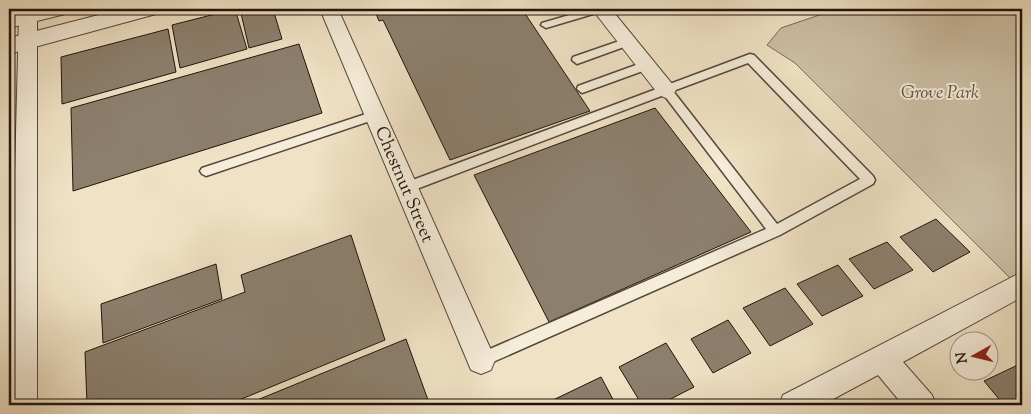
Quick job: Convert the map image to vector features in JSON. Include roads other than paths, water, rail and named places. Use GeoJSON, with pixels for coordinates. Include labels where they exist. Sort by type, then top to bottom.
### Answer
{"type":"FeatureCollection","features":[{"type":"Feature","properties":{"kind":"street"},"geometry":{"type":"LineString","coordinates":[[22,405],[18,19],[57,9]]}},
{"type":"Feature","properties":{"kind":"street"},"geometry":{"type":"LineString","coordinates":[[18,43],[148,9]]}},
{"type":"Feature","properties":{"kind":"street","name":"Chestnut Street"},"geometry":{"type":"LineString","coordinates":[[329,9],[481,360]]}},
{"type":"Feature","properties":{"kind":"street"},"geometry":{"type":"LineString","coordinates":[[601,9],[666,90]]}},
{"type":"Feature","properties":{"kind":"street"},"geometry":{"type":"LineString","coordinates":[[793,405],[1022,284]]}},
{"type":"Feature","properties":{"kind":"street"},"geometry":{"type":"LineString","coordinates":[[881,358],[922,405]]}},
{"type":"Feature","properties":{"kind":"lane"},"geometry":{"type":"LineString","coordinates":[[546,25],[601,9]]}},
{"type":"Feature","properties":{"kind":"lane"},"geometry":{"type":"LineString","coordinates":[[577,60],[628,42]]}},
{"type":"Feature","properties":{"kind":"lane"},"geometry":{"type":"LineString","coordinates":[[406,188],[750,58],[868,180],[775,231],[481,360]]}},
{"type":"Feature","properties":{"kind":"lane"},"geometry":{"type":"LineString","coordinates":[[582,89],[647,65]]}},
{"type":"Feature","properties":{"kind":"lane"},"geometry":{"type":"LineString","coordinates":[[666,90],[775,231]]}},
{"type":"Feature","properties":{"kind":"lane"},"geometry":{"type":"LineString","coordinates":[[206,171],[375,115]]}},
{"type":"Feature","properties":{"kind":"park label","name":"Grove Park"},"geometry":{"type":"Point","coordinates":[940,92]}}]}
